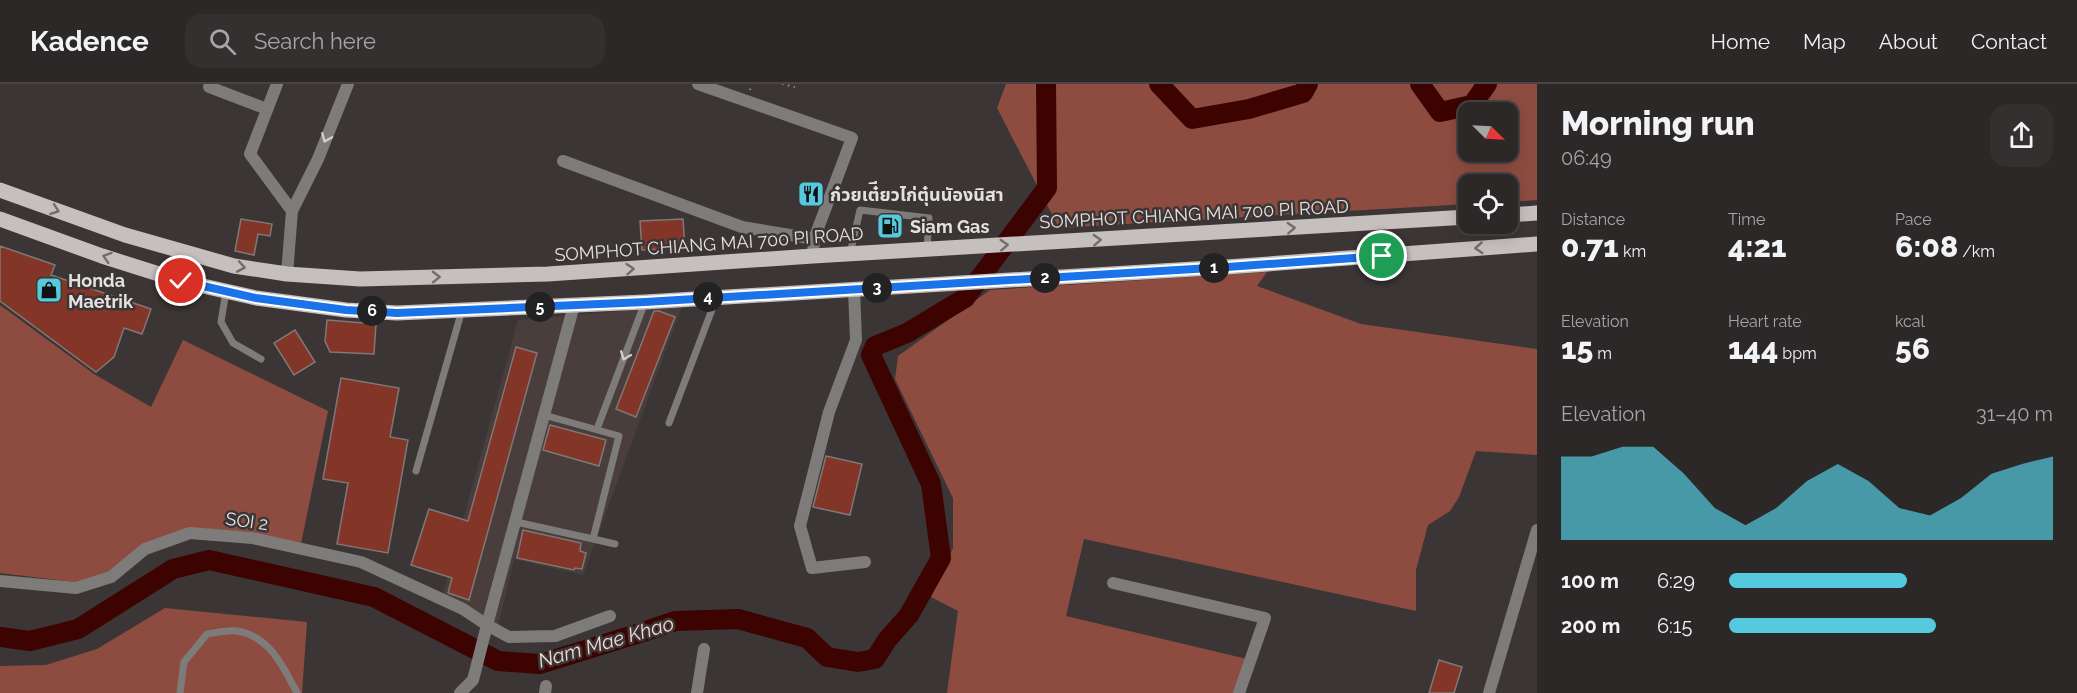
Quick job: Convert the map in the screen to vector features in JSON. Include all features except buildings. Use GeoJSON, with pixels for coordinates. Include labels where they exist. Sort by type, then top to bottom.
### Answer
{"type":"FeatureCollection","features":[{"type":"Feature","properties":{"kind":"main road","name":"SOMPHOT CHIANG MAI 700 PI ROAD"},"geometry":{"type":"LineString","coordinates":[[0,190],[125,235],[234,266],[287,274],[360,279],[548,274],[1458,218]]}},
{"type":"Feature","properties":{"kind":"main road"},"geometry":{"type":"LineString","coordinates":[[1518,214],[1537,213]]}},
{"type":"Feature","properties":{"kind":"main road"},"geometry":{"type":"LineString","coordinates":[[0,219],[102,256],[181,281],[256,298],[346,310],[397,313],[645,302],[1227,267],[1537,244]]}},
{"type":"Feature","properties":{"kind":"street"},"geometry":{"type":"LineString","coordinates":[[277,84],[250,154],[292,211]]}},
{"type":"Feature","properties":{"kind":"street"},"geometry":{"type":"LineString","coordinates":[[287,274],[292,211],[318,159],[348,84]]}},
{"type":"Feature","properties":{"kind":"street"},"geometry":{"type":"LineString","coordinates":[[698,84],[852,138],[814,239],[813,256]]}},
{"type":"Feature","properties":{"kind":"street"},"geometry":{"type":"LineString","coordinates":[[210,85],[267,109]]}},
{"type":"Feature","properties":{"kind":"street"},"geometry":{"type":"LineString","coordinates":[[563,161],[742,227],[814,239]]}},
{"type":"Feature","properties":{"kind":"street"},"geometry":{"type":"LineString","coordinates":[[854,289],[856,340],[830,412],[800,526],[812,568],[865,562]]}},
{"type":"Feature","properties":{"kind":"street"},"geometry":{"type":"LineString","coordinates":[[460,693],[472,680],[574,305]]}},
{"type":"Feature","properties":{"kind":"street"},"geometry":{"type":"LineString","coordinates":[[1489,693],[1537,530]]}},
{"type":"Feature","properties":{"kind":"street","name":"SOI 2"},"geometry":{"type":"LineString","coordinates":[[0,581],[76,588],[111,577],[145,549],[190,533],[252,538],[361,562],[463,609],[486,630],[509,637],[555,636],[610,616]]}},
{"type":"Feature","properties":{"kind":"street"},"geometry":{"type":"LineString","coordinates":[[1113,583],[1265,618],[1242,692]]}},
{"type":"Feature","properties":{"kind":"street"},"geometry":{"type":"LineString","coordinates":[[697,693],[704,649]]}},
{"type":"Feature","properties":{"kind":"lane"},"geometry":{"type":"LineString","coordinates":[[850,254],[860,210],[929,218],[927,249]]}},
{"type":"Feature","properties":{"kind":"lane"},"geometry":{"type":"LineString","coordinates":[[226,291],[221,322],[233,343],[261,359]]}},
{"type":"Feature","properties":{"kind":"lane"},"geometry":{"type":"LineString","coordinates":[[669,423],[717,296]]}},
{"type":"Feature","properties":{"kind":"lane"},"geometry":{"type":"LineString","coordinates":[[597,429],[645,302]]}},
{"type":"Feature","properties":{"kind":"lane"},"geometry":{"type":"LineString","coordinates":[[416,471],[462,310]]}},
{"type":"Feature","properties":{"kind":"lane"},"geometry":{"type":"LineString","coordinates":[[544,415],[619,435],[592,539]]}},
{"type":"Feature","properties":{"kind":"lane"},"geometry":{"type":"LineString","coordinates":[[516,522],[615,544]]}},
{"type":"Feature","properties":{"kind":"lane"},"geometry":{"type":"LineString","coordinates":[[180,693],[184,662],[207,634],[235,631],[256,636],[278,657],[297,693]]}},
{"type":"Feature","properties":{"kind":"path"},"geometry":{"type":"LineString","coordinates":[[782,84],[795,87]]}},
{"type":"Feature","properties":{"kind":"shaded area"},"geometry":{"type":"Polygon","coordinates":[[[1006,84],[1537,84],[1537,200],[1518,201],[1518,174],[1458,174],[1458,205],[1059,228],[997,108],[1006,84]]]}},
{"type":"Feature","properties":{"kind":"shaded area"},"geometry":{"type":"Polygon","coordinates":[[[1267,272],[1257,286],[1361,324],[1537,349],[1537,455],[1476,451],[1459,497],[1450,511],[1428,525],[1416,570],[1416,611],[1084,539],[1066,616],[1247,659],[1234,693],[947,693],[958,611],[931,597],[953,548],[953,498],[895,379],[898,356],[990,290],[1267,272]]]}},
{"type":"Feature","properties":{"kind":"shaded area"},"geometry":{"type":"Polygon","coordinates":[[[0,305],[94,374],[151,407],[183,340],[328,411],[301,544],[252,532],[196,528],[106,573],[75,582],[0,573],[0,305]]]}},
{"type":"Feature","properties":{"kind":"shaded area"},"geometry":{"type":"Polygon","coordinates":[[[682,306],[583,575],[514,559],[498,626],[443,593],[518,320],[682,306]]]}},
{"type":"Feature","properties":{"kind":"shaded area"},"geometry":{"type":"Polygon","coordinates":[[[165,608],[307,622],[302,693],[0,693],[0,666],[46,665],[97,649],[165,608]]]}},
{"type":"Feature","properties":{"kind":"waterway","name":"Nam Mae Khao"},"geometry":{"type":"LineString","coordinates":[[0,637],[30,641],[78,629],[173,569],[209,560],[374,597],[498,661],[540,664],[675,621],[738,619],[807,638],[827,657],[858,662],[875,659],[887,640],[909,615],[941,558],[931,484],[871,355],[875,346],[907,333],[965,298],[1047,188],[1046,84]]}},
{"type":"Feature","properties":{"kind":"waterway","name":"Nam Mae Khao"},"geometry":{"type":"LineString","coordinates":[[1159,84],[1192,119],[1249,109],[1303,93],[1308,84]]}},
{"type":"Feature","properties":{"kind":"waterway","name":"Nam Mae Khao"},"geometry":{"type":"LineString","coordinates":[[1420,84],[1440,112],[1472,105],[1487,84]]}},
{"type":"Feature","properties":{"kind":"place","name":"ก๋วยเต๋ียวไก่ตุ๋นนัองนิสา"},"geometry":{"type":"Point","coordinates":[811,194]}},
{"type":"Feature","properties":{"kind":"place","name":"Siam Gas"},"geometry":{"type":"Point","coordinates":[890,226]}},
{"type":"Feature","properties":{"kind":"place","name":"Honda Maetrik"},"geometry":{"type":"Point","coordinates":[49,290]}},
{"type":"Feature","properties":{"kind":"route"},"geometry":{"type":"LineString","coordinates":[[181,281],[256,298],[346,310],[397,313],[645,302],[1382,256]]}}]}
